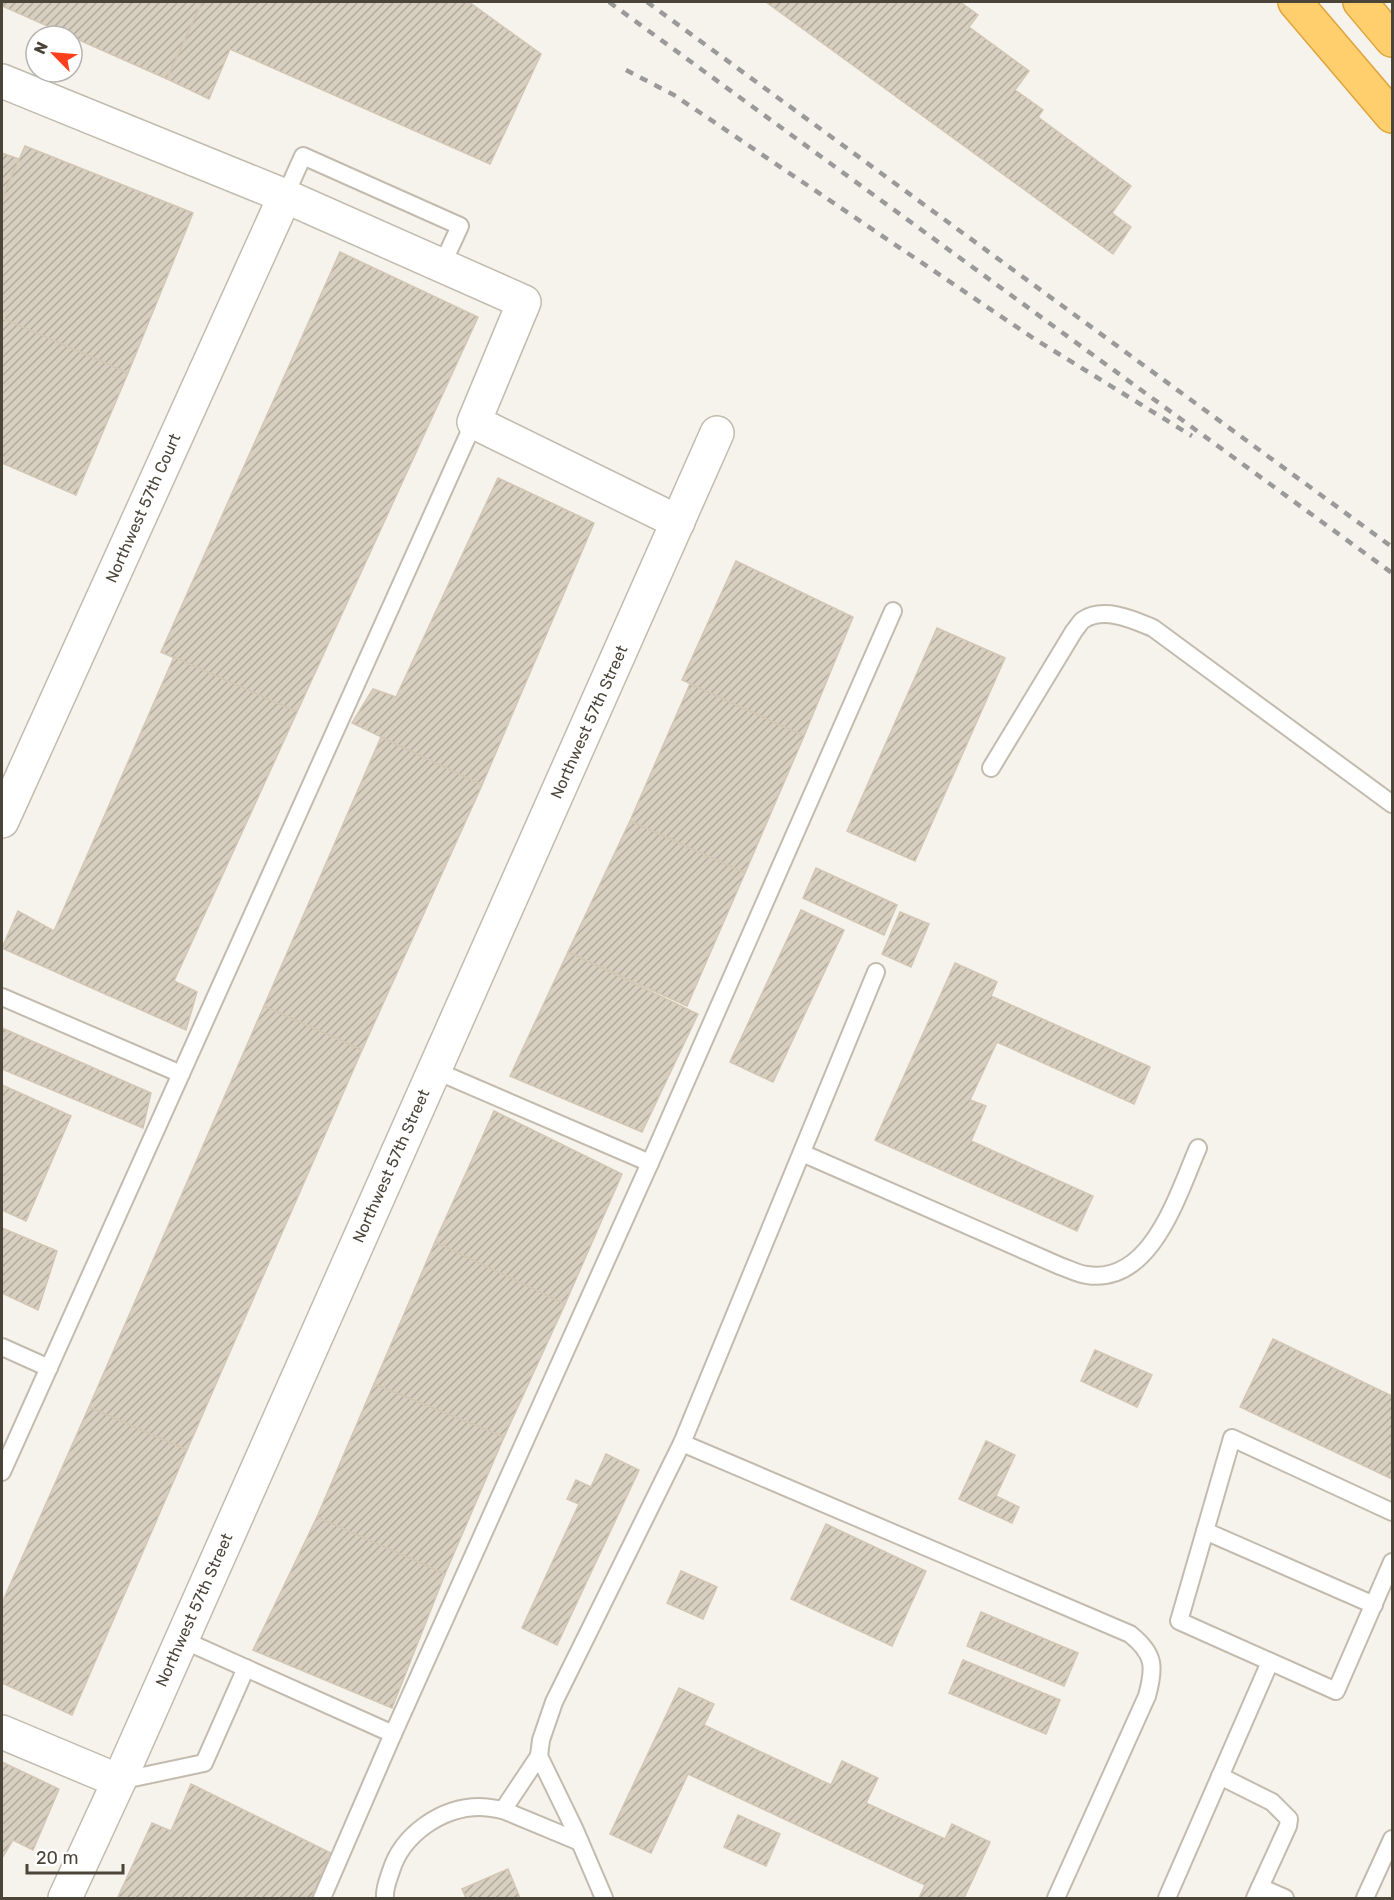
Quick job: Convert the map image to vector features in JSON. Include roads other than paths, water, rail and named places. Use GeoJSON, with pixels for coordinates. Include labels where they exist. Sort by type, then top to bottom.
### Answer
{"type":"FeatureCollection","features":[{"type":"Feature","properties":{"kind":"highway"},"geometry":{"type":"LineString","coordinates":[[1295,2],[1392,116]]}},
{"type":"Feature","properties":{"kind":"highway"},"geometry":{"type":"LineString","coordinates":[[1360,2],[1392,40]]}},
{"type":"Feature","properties":{"kind":"street"},"geometry":{"type":"LineString","coordinates":[[2,81],[285,196],[524,302],[474,422],[678,522]]}},
{"type":"Feature","properties":{"kind":"street","name":"Northwest 57th Court"},"geometry":{"type":"LineString","coordinates":[[2,821],[285,196]]}},
{"type":"Feature","properties":{"kind":"street","name":"Northwest 57th Street"},"geometry":{"type":"LineString","coordinates":[[65,1899],[717,433]]}},
{"type":"Feature","properties":{"kind":"street"},"geometry":{"type":"LineString","coordinates":[[2,1732],[119,1781]]}},
{"type":"Feature","properties":{"kind":"lane"},"geometry":{"type":"LineString","coordinates":[[285,196],[303,156],[460,226],[442,265]]}},
{"type":"Feature","properties":{"kind":"lane"},"geometry":{"type":"LineString","coordinates":[[2,1472],[474,422]]}},
{"type":"Feature","properties":{"kind":"lane"},"geometry":{"type":"LineString","coordinates":[[322,1899],[393,1734],[650,1163],[893,611]]}},
{"type":"Feature","properties":{"kind":"lane"},"geometry":{"type":"LineString","coordinates":[[991,768],[1074,631],[1084,619],[1102,614],[1124,616],[1153,628],[1392,804]]}},
{"type":"Feature","properties":{"kind":"lane"},"geometry":{"type":"LineString","coordinates":[[503,1810],[539,1756],[541,1740],[554,1702],[682,1443],[876,972]]}},
{"type":"Feature","properties":{"kind":"lane"},"geometry":{"type":"LineString","coordinates":[[2,997],[181,1074]]}},
{"type":"Feature","properties":{"kind":"lane"},"geometry":{"type":"LineString","coordinates":[[434,1070],[650,1163]]}},
{"type":"Feature","properties":{"kind":"lane"},"geometry":{"type":"LineString","coordinates":[[802,1153],[1060,1266],[1087,1275],[1108,1275],[1130,1266],[1140,1258],[1160,1233],[1198,1148]]}},
{"type":"Feature","properties":{"kind":"lane"},"geometry":{"type":"LineString","coordinates":[[2,1347],[49,1368]]}},
{"type":"Feature","properties":{"kind":"lane"},"geometry":{"type":"LineString","coordinates":[[1392,1512],[1232,1438],[1179,1621],[1336,1691],[1392,1562]]}},
{"type":"Feature","properties":{"kind":"lane"},"geometry":{"type":"LineString","coordinates":[[682,1443],[1130,1634],[1142,1644],[1154,1672],[1148,1696],[1056,1899]]}},
{"type":"Feature","properties":{"kind":"lane"},"geometry":{"type":"LineString","coordinates":[[1205,1531],[1374,1605]]}},
{"type":"Feature","properties":{"kind":"lane"},"geometry":{"type":"LineString","coordinates":[[181,1639],[393,1734]]}},
{"type":"Feature","properties":{"kind":"lane"},"geometry":{"type":"LineString","coordinates":[[1167,1899],[1270,1662]]}},
{"type":"Feature","properties":{"kind":"lane"},"geometry":{"type":"LineString","coordinates":[[119,1781],[204,1763],[246,1668]]}},
{"type":"Feature","properties":{"kind":"lane"},"geometry":{"type":"LineString","coordinates":[[539,1756],[604,1899]]}},
{"type":"Feature","properties":{"kind":"lane"},"geometry":{"type":"LineString","coordinates":[[1220,1776],[1272,1802],[1289,1819],[1288,1826],[1257,1893],[1285,1899]]}},
{"type":"Feature","properties":{"kind":"lane"},"geometry":{"type":"LineString","coordinates":[[385,1899],[384,1892],[397,1857],[414,1834],[434,1820],[457,1810],[479,1807],[503,1810],[580,1842]]}},
{"type":"Feature","properties":{"kind":"lane"},"geometry":{"type":"LineString","coordinates":[[1365,1899],[1392,1839]]}},
{"type":"Feature","properties":{"kind":"railway"},"geometry":{"type":"LineString","coordinates":[[609,2],[1392,573]]}},
{"type":"Feature","properties":{"kind":"railway"},"geometry":{"type":"LineString","coordinates":[[647,2],[1392,547]]}},
{"type":"Feature","properties":{"kind":"railway"},"geometry":{"type":"LineString","coordinates":[[626,70],[674,95],[1033,338],[1192,436]]}}]}
